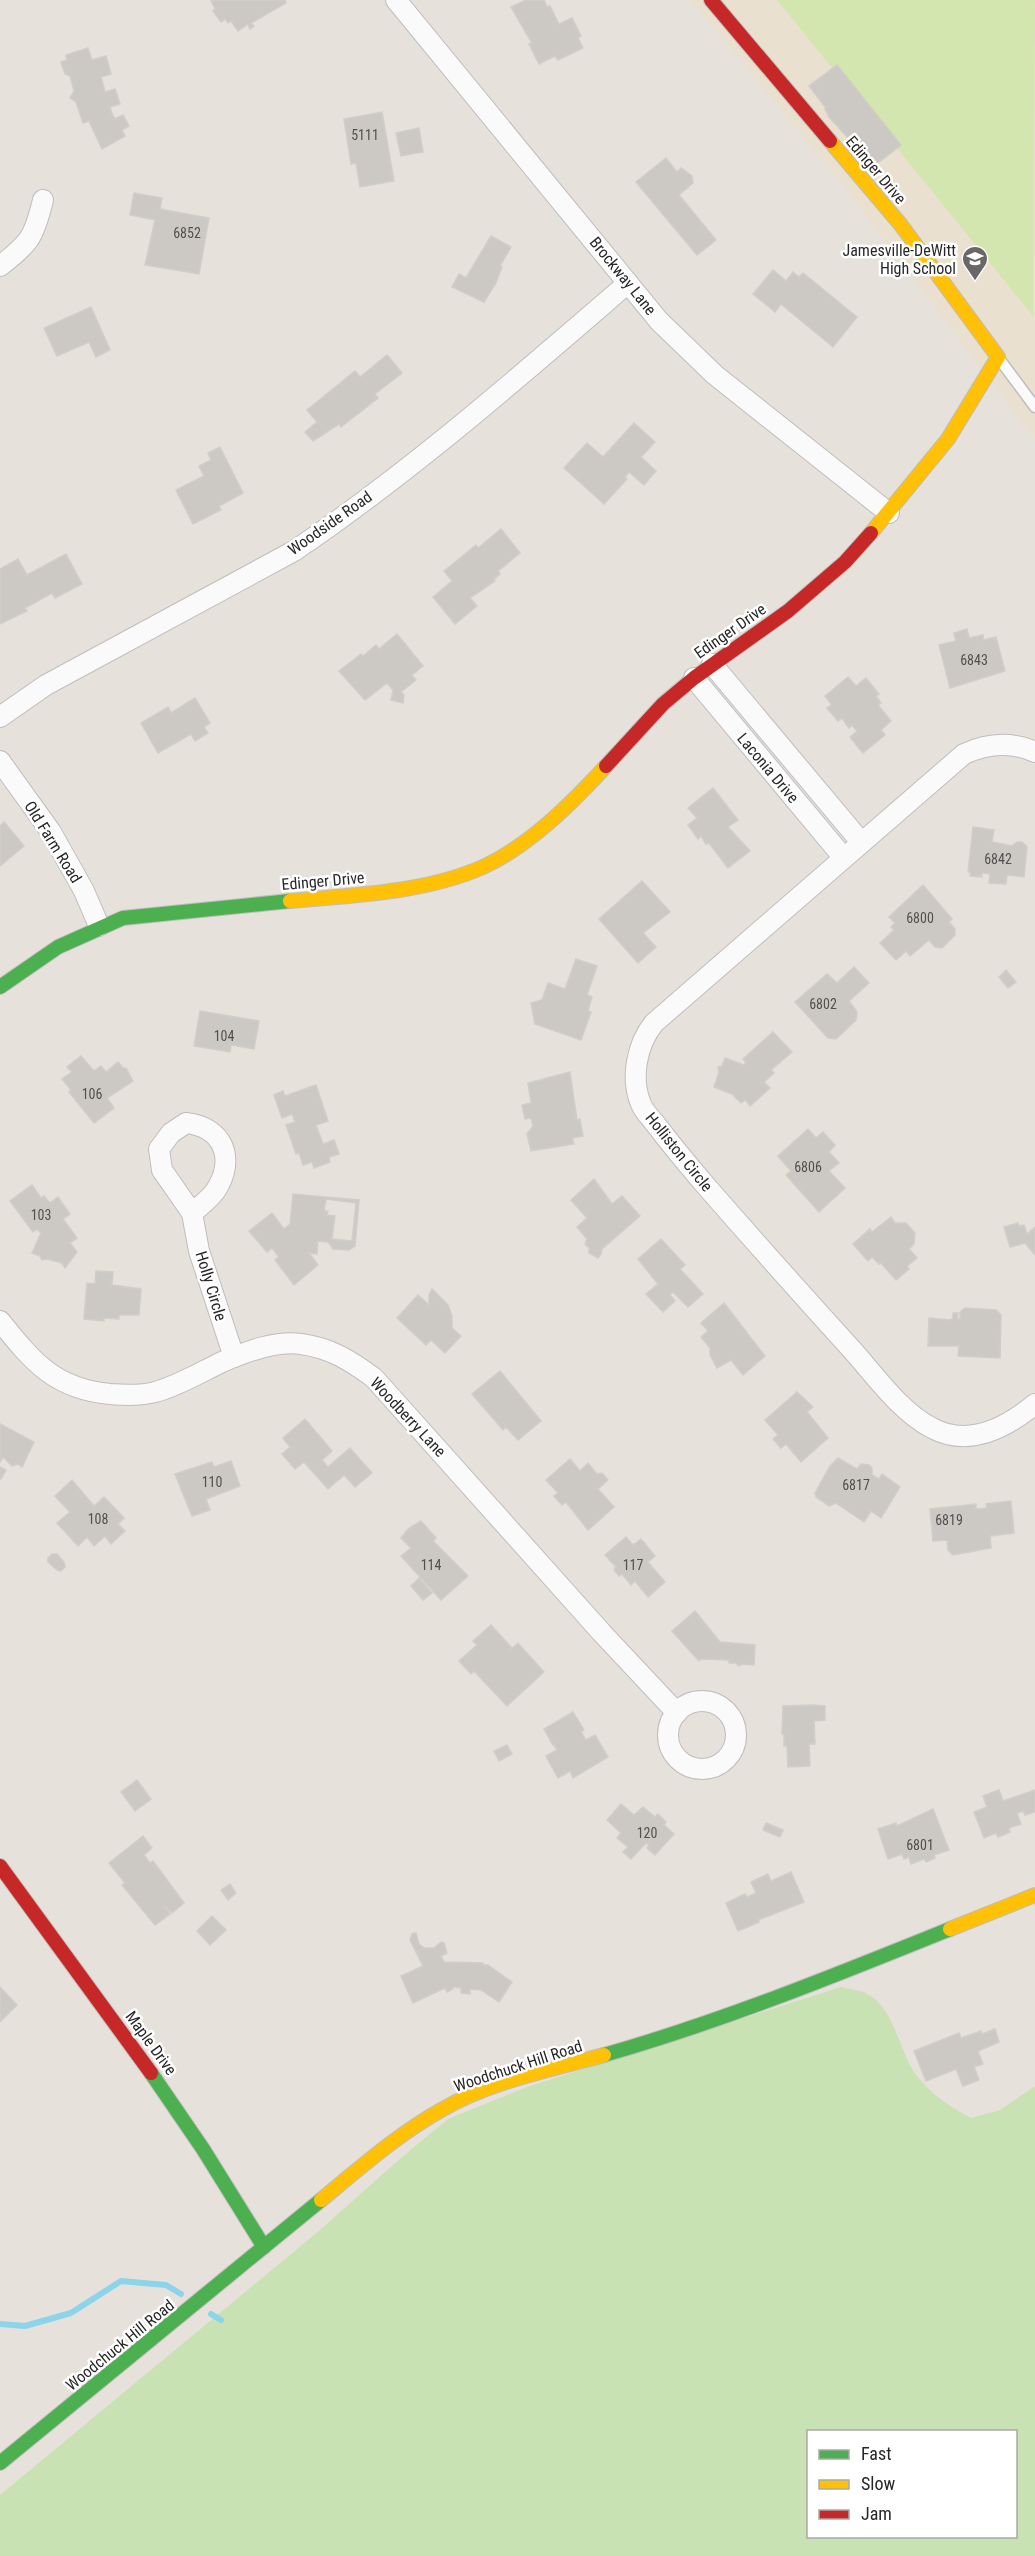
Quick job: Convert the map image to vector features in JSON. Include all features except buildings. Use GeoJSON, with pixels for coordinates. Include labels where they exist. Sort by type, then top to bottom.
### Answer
{"type":"FeatureCollection","features":[{"type":"Feature","properties":{"kind":"street","name":"Brockway Lane"},"geometry":{"type":"LineString","coordinates":[[396,0],[659,321],[715,375],[889,513]]}},
{"type":"Feature","properties":{"kind":"street","name":"Edinger Drive"},"geometry":{"type":"LineString","coordinates":[[0,987],[44,954],[99,926],[123,918],[375,893],[442,881],[482,867],[505,855],[571,804],[663,704],[712,664],[788,611],[845,562],[889,513],[948,439],[998,357],[901,225],[711,0]]}},
{"type":"Feature","properties":{"kind":"street"},"geometry":{"type":"LineString","coordinates":[[0,266],[23,248],[35,231],[43,200]]}},
{"type":"Feature","properties":{"kind":"street","name":"Woodside Road"},"geometry":{"type":"LineString","coordinates":[[0,717],[46,685],[294,551],[327,529],[497,395],[628,283]]}},
{"type":"Feature","properties":{"kind":"street","name":"Laconia Drive"},"geometry":{"type":"LineString","coordinates":[[712,664],[861,842]]}},
{"type":"Feature","properties":{"kind":"street","name":"Laconia Drive"},"geometry":{"type":"LineString","coordinates":[[694,678],[843,857]]}},
{"type":"Feature","properties":{"kind":"street","name":"Holliston Circle"},"geometry":{"type":"LineString","coordinates":[[1035,752],[1025,747],[1002,744],[982,746],[964,754],[843,857],[649,1029],[638,1054],[637,1092],[642,1106],[672,1146],[773,1263],[900,1403],[932,1428],[960,1436],[977,1436],[1009,1424],[1035,1404]]}},
{"type":"Feature","properties":{"kind":"street","name":"Old Farm Road"},"geometry":{"type":"LineString","coordinates":[[0,761],[51,831],[84,891],[99,926]]}},
{"type":"Feature","properties":{"kind":"street","name":"Holly Circle"},"geometry":{"type":"LineString","coordinates":[[192,1213],[199,1251],[234,1357]]}},
{"type":"Feature","properties":{"kind":"street","name":"Woodberry Lane"},"geometry":{"type":"LineString","coordinates":[[0,1321],[24,1352],[58,1381],[87,1392],[127,1396],[156,1392],[234,1357],[264,1347],[299,1343],[330,1350],[347,1358],[374,1378],[602,1633],[677,1713]]}},
{"type":"Feature","properties":{"kind":"street","name":"Maple Drive"},"geometry":{"type":"LineString","coordinates":[[0,1866],[172,2101],[264,2247]]}},
{"type":"Feature","properties":{"kind":"street","name":"Woodchuck Hill Road"},"geometry":{"type":"LineString","coordinates":[[0,2463],[114,2372],[394,2139],[444,2108],[490,2088],[687,2031],[815,1984],[1035,1895]]}},
{"type":"Feature","properties":{"kind":"lane"},"geometry":{"type":"LineString","coordinates":[[998,357],[1035,406]]}},
{"type":"Feature","properties":{"kind":"shaded area","name":"Jamesville-DeWitt High School"},"geometry":{"type":"Polygon","coordinates":[[[690,0],[1035,0],[1035,440],[845,188],[690,0]]]}},
{"type":"Feature","properties":{"kind":"green space"},"geometry":{"type":"Polygon","coordinates":[[[777,0],[1035,0],[1033,316],[777,0]]]}},
{"type":"Feature","properties":{"kind":"green space"},"geometry":{"type":"Polygon","coordinates":[[[841,1987],[863,1992],[874,1998],[889,2018],[917,2076],[942,2100],[971,2118],[1000,2110],[1035,2086],[1035,2556],[0,2556],[0,2495],[320,2230],[448,2119],[530,2086],[841,1987]]]}},
{"type":"Feature","properties":{"kind":"waterway"},"geometry":{"type":"LineString","coordinates":[[0,2324],[25,2326],[71,2313],[121,2281],[166,2285],[181,2294]]}},
{"type":"Feature","properties":{"kind":"waterway"},"geometry":{"type":"LineString","coordinates":[[211,2314],[221,2320]]}},
{"type":"Feature","properties":{"kind":"traffic: fast"},"geometry":{"type":"LineString","coordinates":[[0,987],[58,947],[123,918],[290,901]]}},
{"type":"Feature","properties":{"kind":"traffic: fast"},"geometry":{"type":"LineString","coordinates":[[604,2055],[736,2012],[950,1929]]}},
{"type":"Feature","properties":{"kind":"traffic: fast"},"geometry":{"type":"LineString","coordinates":[[151,2073],[203,2149],[264,2247]]}},
{"type":"Feature","properties":{"kind":"traffic: fast"},"geometry":{"type":"LineString","coordinates":[[0,2463],[321,2200]]}},
{"type":"Feature","properties":{"kind":"traffic: slow"},"geometry":{"type":"LineString","coordinates":[[830,141],[901,225],[998,357],[948,439],[871,533]]}},
{"type":"Feature","properties":{"kind":"traffic: slow"},"geometry":{"type":"LineString","coordinates":[[290,901],[413,888],[460,876],[483,867],[533,836],[564,809],[606,766]]}},
{"type":"Feature","properties":{"kind":"traffic: slow"},"geometry":{"type":"LineString","coordinates":[[950,1929],[1035,1895]]}},
{"type":"Feature","properties":{"kind":"traffic: slow"},"geometry":{"type":"LineString","coordinates":[[321,2200],[395,2140],[462,2099],[522,2077],[604,2055]]}},
{"type":"Feature","properties":{"kind":"traffic: jam"},"geometry":{"type":"LineString","coordinates":[[711,0],[830,141]]}},
{"type":"Feature","properties":{"kind":"traffic: jam"},"geometry":{"type":"LineString","coordinates":[[606,766],[663,704],[694,678],[788,611],[845,562],[871,533]]}},
{"type":"Feature","properties":{"kind":"traffic: jam"},"geometry":{"type":"LineString","coordinates":[[0,1866],[151,2073]]}},
{"type":"Feature","properties":{"kind":"place","name":"Jamesville-DeWitt High School"},"geometry":{"type":"Point","coordinates":[975,282]}}]}
